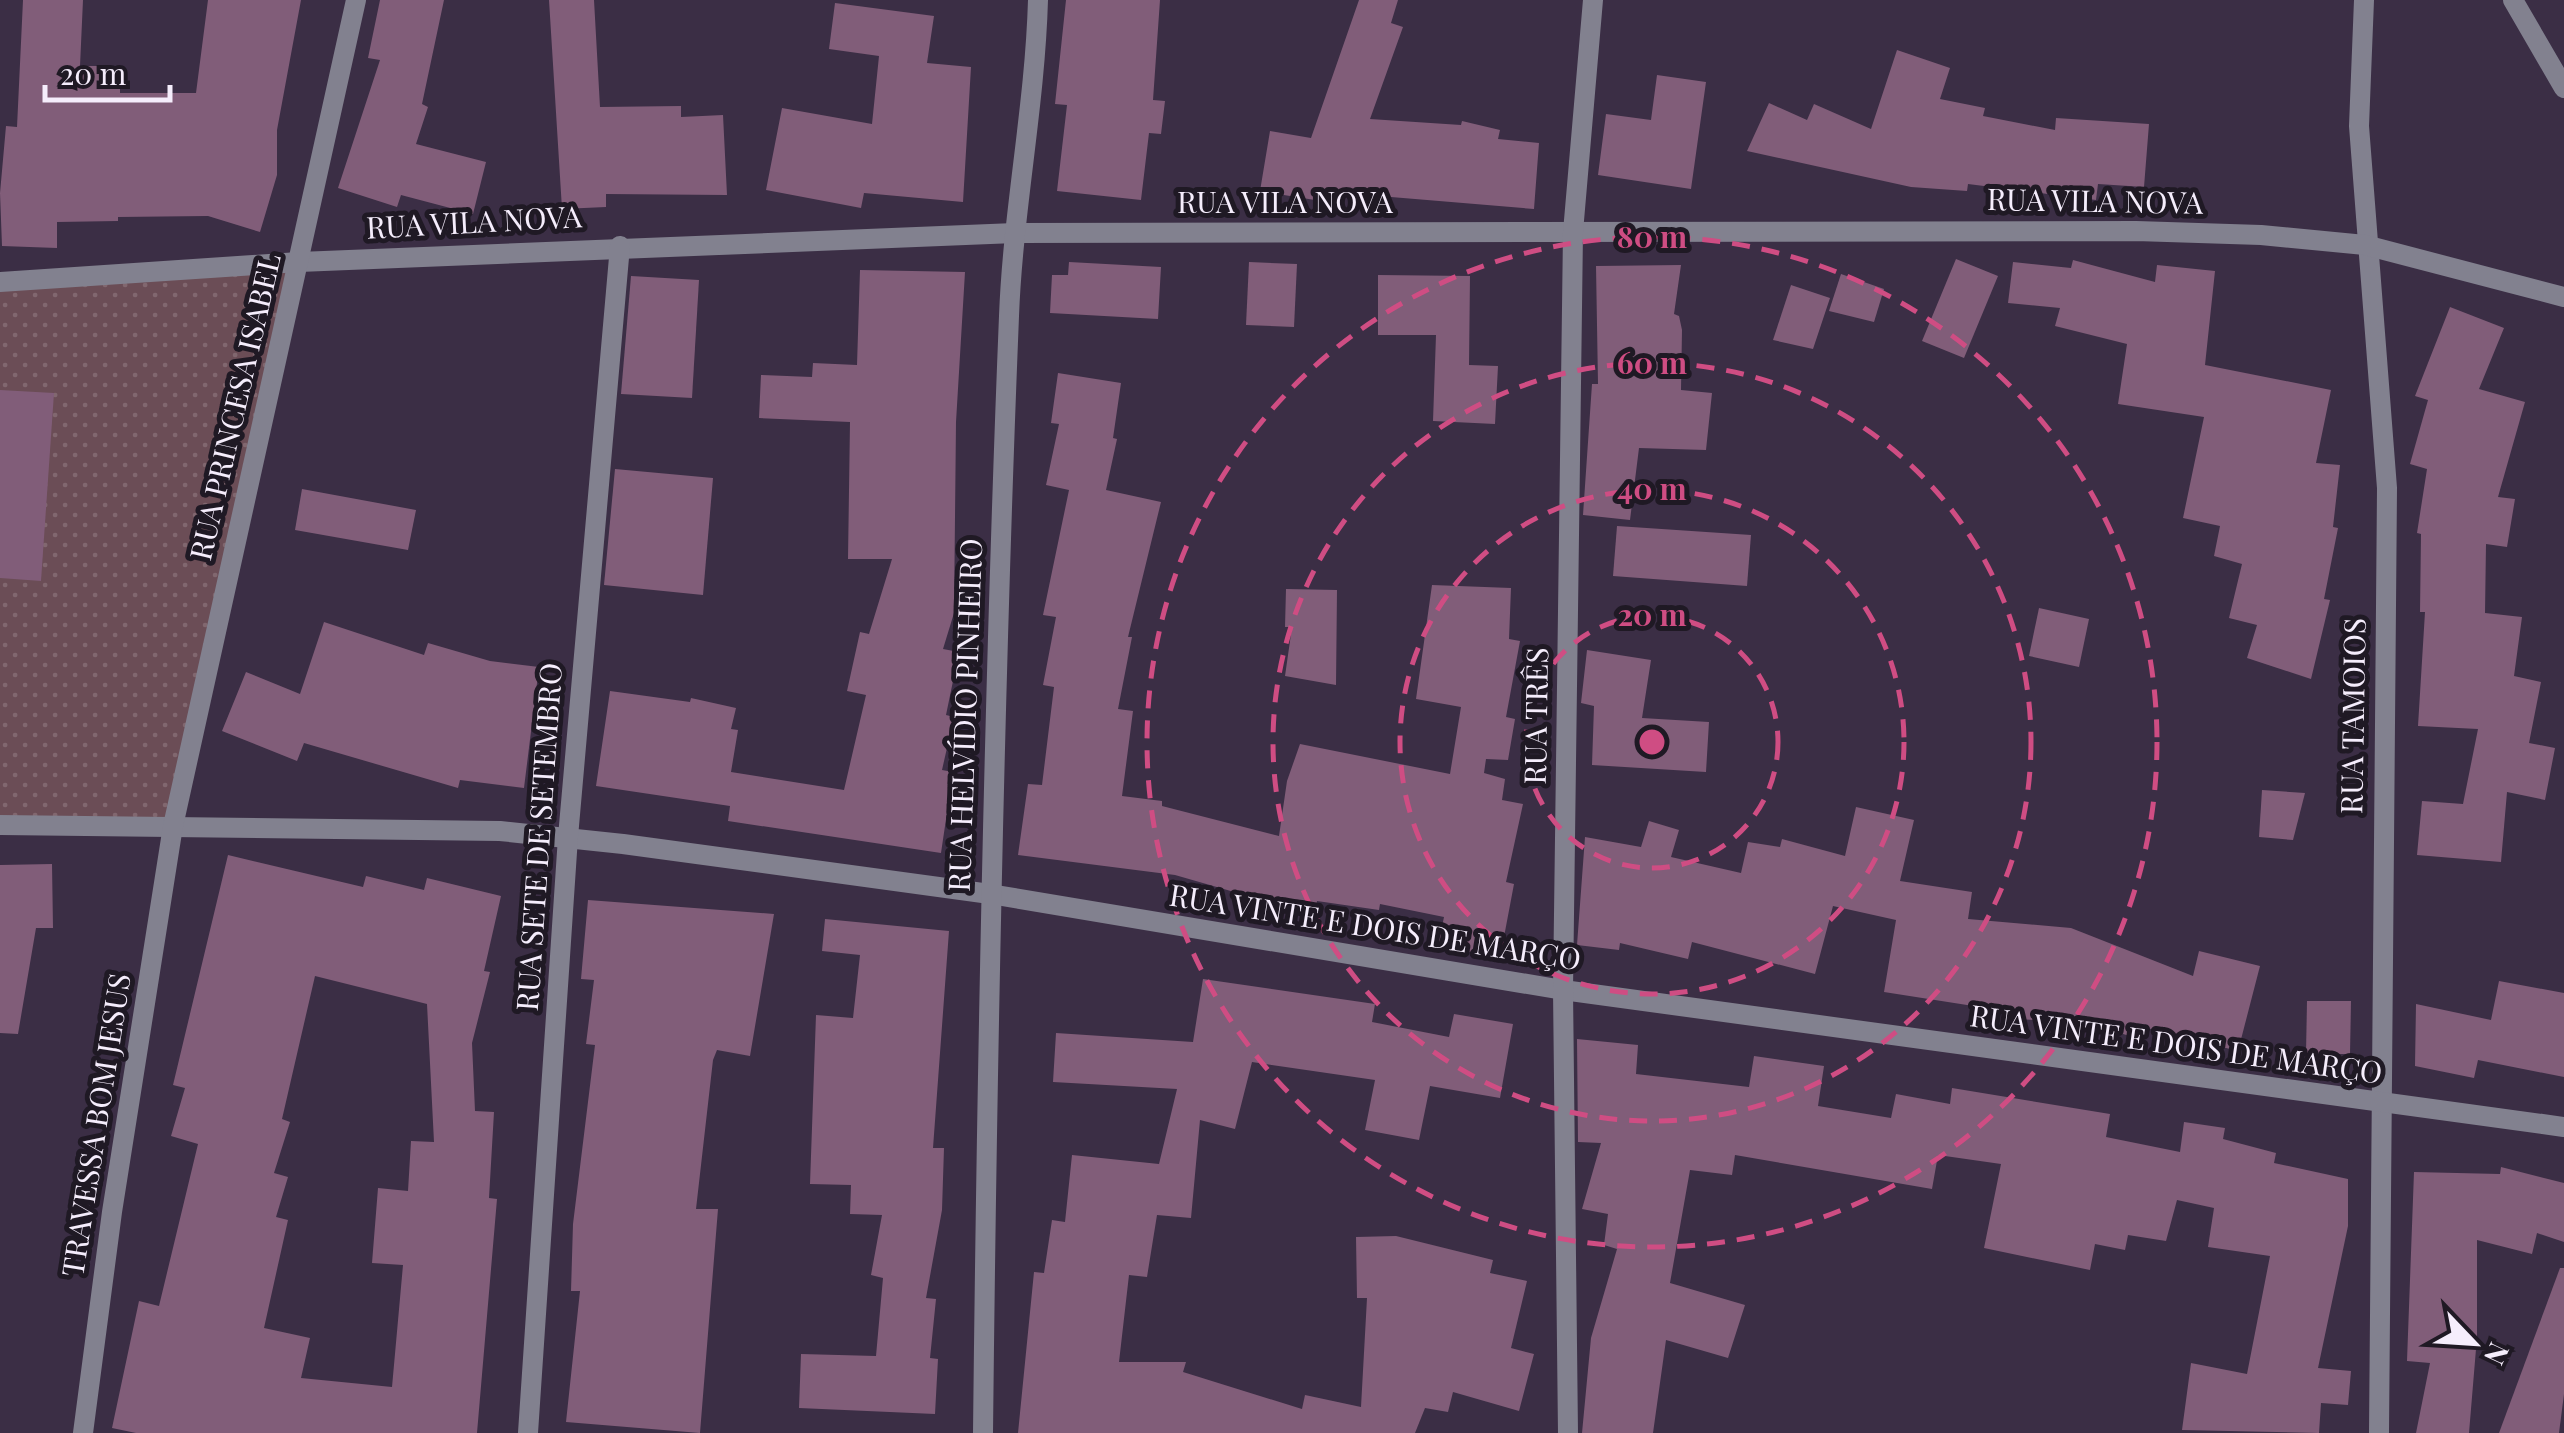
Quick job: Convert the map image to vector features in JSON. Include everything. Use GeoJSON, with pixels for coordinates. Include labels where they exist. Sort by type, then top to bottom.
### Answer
{"type":"FeatureCollection","features":[{"type":"Feature","properties":{"kind":"street","name":"RUA PRINCESA ISABEL"},"geometry":{"type":"LineString","coordinates":[[174,826],[356,0]]}},
{"type":"Feature","properties":{"kind":"street","name":"RUA HELVÍDIO PINHEIRO"},"geometry":{"type":"LineString","coordinates":[[983,1433],[990,894],[1015,233],[1036,64],[1038,0]]}},
{"type":"Feature","properties":{"kind":"street","name":"RUA TRÊS"},"geometry":{"type":"LineString","coordinates":[[1568,1433],[1563,990],[1573,232],[1592,0]]}},
{"type":"Feature","properties":{"kind":"street","name":"RUA TAMOIOS"},"geometry":{"type":"LineString","coordinates":[[2364,0],[2358,126],[2387,488],[2379,1433]]}},
{"type":"Feature","properties":{"kind":"street"},"geometry":{"type":"LineString","coordinates":[[2513,0],[2564,88]]}},
{"type":"Feature","properties":{"kind":"street","name":"RUA VILA NOVA"},"geometry":{"type":"LineString","coordinates":[[0,282],[620,246],[1015,233],[2136,231],[2261,235],[2365,245],[2564,296]]}},
{"type":"Feature","properties":{"kind":"street","name":"RUA SETE DE SETEMBRO"},"geometry":{"type":"LineString","coordinates":[[528,1433],[568,837],[620,246]]}},
{"type":"Feature","properties":{"kind":"street","name":"RUA VINTE E DOIS DE MARÇO"},"geometry":{"type":"LineString","coordinates":[[0,826],[500,831],[568,837],[990,894],[1563,990],[2564,1127]]}},
{"type":"Feature","properties":{"kind":"street","name":"TRAVESSA BOM JESUS"},"geometry":{"type":"LineString","coordinates":[[84,1433],[112,1212],[174,826]]}},
{"type":"Feature","properties":{"kind":"shaded area"},"geometry":{"type":"Polygon","coordinates":[[[299,262],[173,826],[0,826],[0,279],[299,262]]]}},
{"type":"Feature","properties":{"kind":"building"},"geometry":{"type":"Polygon","coordinates":[[[23,0],[83,0],[80,66],[120,66],[120,93],[196,93],[208,0],[301,0],[277,130],[277,175],[260,232],[208,216],[118,217],[118,221],[57,222],[57,248],[2,246],[0,193],[6,126],[17,127],[23,0]]]}},
{"type":"Feature","properties":{"kind":"building"},"geometry":{"type":"Polygon","coordinates":[[[380,0],[444,0],[422,104],[428,107],[416,144],[486,162],[473,214],[401,195],[397,207],[338,188],[380,60],[368,58],[380,0]]]}},
{"type":"Feature","properties":{"kind":"building"},"geometry":{"type":"Polygon","coordinates":[[[549,0],[594,0],[600,107],[681,106],[681,117],[723,115],[727,195],[606,194],[606,207],[562,209],[549,0]]]}},
{"type":"Feature","properties":{"kind":"building"},"geometry":{"type":"Polygon","coordinates":[[[1066,0],[1160,0],[1153,100],[1165,101],[1161,134],[1149,133],[1141,200],[1057,191],[1067,105],[1055,104],[1066,0]]]}},
{"type":"Feature","properties":{"kind":"building"},"geometry":{"type":"Polygon","coordinates":[[[1359,0],[1398,0],[1391,23],[1403,27],[1370,119],[1461,125],[1462,121],[1500,130],[1498,139],[1539,143],[1534,209],[1355,194],[1322,195],[1321,201],[1260,191],[1270,131],[1311,138],[1359,0]]]}},
{"type":"Feature","properties":{"kind":"building"},"geometry":{"type":"Polygon","coordinates":[[[835,3],[934,16],[927,63],[971,67],[963,202],[864,193],[861,208],[766,190],[782,108],[872,124],[879,56],[829,49],[835,3]]]}},
{"type":"Feature","properties":{"kind":"building"},"geometry":{"type":"Polygon","coordinates":[[[1897,50],[1950,68],[1940,99],[1985,108],[1983,116],[2055,130],[2056,118],[2149,124],[2144,187],[2098,184],[2096,200],[1968,184],[1967,191],[1911,187],[1747,151],[1769,103],[1807,120],[1814,104],[1871,129],[1897,50]]]}},
{"type":"Feature","properties":{"kind":"building"},"geometry":{"type":"Polygon","coordinates":[[[1657,75],[1706,82],[1691,189],[1598,175],[1606,114],[1651,120],[1657,75]]]}},
{"type":"Feature","properties":{"kind":"building"},"geometry":{"type":"Polygon","coordinates":[[[1956,259],[1998,276],[1964,358],[1922,341],[1956,259]]]}},
{"type":"Feature","properties":{"kind":"building"},"geometry":{"type":"Polygon","coordinates":[[[2073,260],[2155,282],[2157,265],[2215,271],[2205,365],[2331,390],[2316,463],[2340,465],[2333,527],[2338,528],[2324,599],[2330,600],[2311,679],[2247,658],[2257,625],[2229,618],[2242,564],[2214,556],[2220,526],[2183,518],[2204,417],[2118,404],[2127,344],[2055,326],[2060,308],[2008,303],[2013,262],[2071,268],[2073,260]]]}},
{"type":"Feature","properties":{"kind":"building"},"geometry":{"type":"Polygon","coordinates":[[[1069,262],[1161,267],[1158,319],[1050,313],[1052,275],[1068,275],[1069,262]]]}},
{"type":"Feature","properties":{"kind":"building"},"geometry":{"type":"Polygon","coordinates":[[[1249,262],[1297,264],[1294,327],[1246,325],[1249,262]]]}},
{"type":"Feature","properties":{"kind":"building"},"geometry":{"type":"Polygon","coordinates":[[[1681,265],[1674,314],[1679,316],[1682,330],[1681,390],[1712,393],[1706,450],[1639,448],[1630,520],[1583,515],[1592,384],[1598,384],[1596,266],[1681,265]]]}},
{"type":"Feature","properties":{"kind":"building"},"geometry":{"type":"Polygon","coordinates":[[[860,270],[965,272],[956,422],[954,613],[943,649],[959,652],[946,715],[954,717],[942,770],[953,772],[941,853],[728,821],[730,806],[596,786],[610,691],[690,702],[691,698],[736,708],[731,729],[738,730],[731,772],[844,790],[866,695],[847,691],[860,632],[869,634],[892,559],[848,559],[850,422],[759,418],[761,375],[812,377],[813,363],[857,365],[860,270]]]}},
{"type":"Feature","properties":{"kind":"building"},"geometry":{"type":"Polygon","coordinates":[[[1841,274],[1884,289],[1874,322],[1829,311],[1841,274]]]}},
{"type":"Feature","properties":{"kind":"building"},"geometry":{"type":"Polygon","coordinates":[[[1378,275],[1470,276],[1469,365],[1498,366],[1495,424],[1433,421],[1436,335],[1378,335],[1378,275]]]}},
{"type":"Feature","properties":{"kind":"building"},"geometry":{"type":"Polygon","coordinates":[[[631,276],[699,280],[692,398],[621,394],[631,276]]]}},
{"type":"Feature","properties":{"kind":"building"},"geometry":{"type":"Polygon","coordinates":[[[1791,285],[1830,298],[1813,349],[1773,340],[1791,285]]]}},
{"type":"Feature","properties":{"kind":"building"},"geometry":{"type":"Polygon","coordinates":[[[2450,307],[2504,328],[2479,389],[2525,402],[2498,497],[2515,499],[2507,547],[2486,544],[2485,613],[2522,617],[2514,676],[2541,682],[2529,743],[2555,748],[2545,800],[2507,792],[2501,862],[2417,855],[2422,801],[2463,804],[2478,729],[2418,726],[2425,612],[2420,612],[2421,534],[2417,533],[2427,469],[2410,464],[2428,400],[2415,396],[2450,307]]]}},
{"type":"Feature","properties":{"kind":"building"},"geometry":{"type":"Polygon","coordinates":[[[1058,373],[1121,383],[1113,438],[1117,439],[1106,490],[1161,502],[1128,637],[1132,637],[1118,709],[1133,711],[1122,796],[1162,801],[1162,806],[1279,836],[1287,781],[1300,744],[1450,774],[1461,707],[1416,699],[1432,585],[1511,588],[1509,639],[1520,641],[1506,717],[1515,719],[1508,760],[1486,759],[1484,773],[1505,779],[1502,800],[1523,804],[1506,882],[1514,884],[1500,958],[1438,946],[1444,917],[1380,904],[1379,910],[1317,901],[1316,909],[1269,902],[1175,875],[1018,855],[1028,784],[1042,785],[1054,687],[1043,685],[1056,617],[1043,615],[1069,490],[1046,485],[1059,424],[1051,423],[1058,373]]]}},
{"type":"Feature","properties":{"kind":"building"},"geometry":{"type":"Polygon","coordinates":[[[0,390],[54,393],[41,581],[0,578],[0,390]]]}},
{"type":"Feature","properties":{"kind":"building"},"geometry":{"type":"Polygon","coordinates":[[[615,469],[713,478],[703,595],[604,585],[615,469]]]}},
{"type":"Feature","properties":{"kind":"building"},"geometry":{"type":"Polygon","coordinates":[[[302,489],[416,510],[408,550],[295,530],[302,489]]]}},
{"type":"Feature","properties":{"kind":"building"},"geometry":{"type":"Polygon","coordinates":[[[1617,526],[1751,535],[1747,586],[1613,576],[1617,526]]]}},
{"type":"Feature","properties":{"kind":"building"},"geometry":{"type":"Polygon","coordinates":[[[1286,589],[1337,590],[1336,685],[1285,676],[1292,627],[1285,627],[1286,589]]]}},
{"type":"Feature","properties":{"kind":"building"},"geometry":{"type":"Polygon","coordinates":[[[2039,608],[2089,619],[2079,667],[2029,656],[2039,608]]]}},
{"type":"Feature","properties":{"kind":"building"},"geometry":{"type":"Polygon","coordinates":[[[324,622],[424,655],[428,643],[490,661],[539,667],[524,788],[460,780],[458,788],[304,743],[297,761],[222,731],[246,672],[300,694],[324,622]]]}},
{"type":"Feature","properties":{"kind":"building"},"geometry":{"type":"Polygon","coordinates":[[[1587,650],[1651,660],[1642,718],[1709,722],[1706,772],[1592,765],[1594,706],[1581,703],[1587,650]]]}},
{"type":"Feature","properties":{"kind":"building"},"geometry":{"type":"Polygon","coordinates":[[[2262,790],[2305,793],[2293,840],[2259,837],[2262,790]]]}},
{"type":"Feature","properties":{"kind":"building"},"geometry":{"type":"Polygon","coordinates":[[[1856,807],[1914,820],[1900,881],[1972,892],[1968,919],[2071,928],[2193,976],[2199,951],[2260,966],[2238,1051],[2143,1027],[2140,1039],[2086,1023],[2018,1019],[2018,1013],[1884,992],[1896,920],[1833,906],[1815,974],[1692,942],[1688,959],[1620,943],[1619,950],[1577,945],[1585,837],[1641,847],[1649,821],[1679,830],[1671,857],[1741,873],[1748,842],[1780,847],[1782,839],[1845,856],[1856,807]]]}},
{"type":"Feature","properties":{"kind":"building"},"geometry":{"type":"Polygon","coordinates":[[[228,855],[363,887],[366,876],[424,890],[427,878],[501,896],[484,971],[490,972],[472,1043],[475,1111],[494,1112],[489,1198],[497,1199],[477,1433],[136,1433],[112,1428],[139,1301],[159,1306],[198,1144],[171,1136],[185,1088],[173,1085],[228,855]],[[315,976],[282,1119],[290,1122],[274,1173],[288,1177],[276,1217],[288,1220],[264,1328],[310,1338],[301,1378],[392,1387],[403,1265],[372,1263],[378,1188],[408,1191],[411,1141],[434,1142],[427,1004],[315,976]]]}},
{"type":"Feature","properties":{"kind":"building"},"geometry":{"type":"Polygon","coordinates":[[[52,864],[53,928],[36,928],[18,1034],[0,1033],[0,865],[52,864]]]}},
{"type":"Feature","properties":{"kind":"building"},"geometry":{"type":"Polygon","coordinates":[[[588,900],[774,914],[750,1056],[717,1050],[713,1060],[696,1209],[718,1209],[700,1433],[566,1422],[580,1291],[571,1291],[573,1224],[595,1045],[586,1044],[594,980],[581,979],[588,900]]]}},
{"type":"Feature","properties":{"kind":"building"},"geometry":{"type":"Polygon","coordinates":[[[825,919],[949,931],[933,1148],[944,1148],[942,1210],[926,1298],[936,1299],[930,1358],[938,1359],[935,1414],[799,1408],[801,1354],[876,1356],[883,1278],[871,1275],[882,1215],[850,1214],[851,1185],[810,1184],[816,1015],[853,1018],[860,955],[822,951],[825,919]]]}},
{"type":"Feature","properties":{"kind":"building"},"geometry":{"type":"Polygon","coordinates":[[[1203,979],[1375,1004],[1372,1022],[1449,1037],[1454,1014],[1513,1024],[1500,1098],[1430,1086],[1419,1140],[1365,1130],[1375,1080],[1252,1062],[1235,1129],[1200,1120],[1191,1218],[1157,1215],[1147,1277],[1129,1275],[1119,1362],[1186,1362],[1183,1372],[1302,1409],[1305,1395],[1361,1407],[1367,1298],[1357,1298],[1356,1237],[1396,1236],[1493,1260],[1490,1273],[1527,1281],[1511,1348],[1534,1354],[1519,1411],[1453,1392],[1448,1412],[1425,1408],[1415,1433],[1018,1433],[1034,1272],[1044,1273],[1052,1220],[1065,1222],[1072,1155],[1159,1164],[1177,1089],[1053,1082],[1056,1033],[1193,1042],[1203,979]]]}},
{"type":"Feature","properties":{"kind":"building"},"geometry":{"type":"Polygon","coordinates":[[[2499,981],[2564,993],[2564,1077],[2478,1060],[2474,1078],[2415,1066],[2416,1004],[2491,1020],[2499,981]]]}},
{"type":"Feature","properties":{"kind":"building"},"geometry":{"type":"Polygon","coordinates":[[[2307,1001],[2351,1001],[2350,1054],[2306,1054],[2307,1001]]]}},
{"type":"Feature","properties":{"kind":"building"},"geometry":{"type":"Polygon","coordinates":[[[1577,1039],[1638,1045],[1636,1074],[1749,1087],[1754,1056],[1824,1066],[1818,1106],[1891,1118],[1896,1094],[1950,1104],[1952,1088],[2110,1114],[2106,1137],[2180,1152],[2184,1122],[2225,1128],[2223,1139],[2276,1153],[2274,1163],[2348,1179],[2348,1226],[2318,1368],[2351,1371],[2348,1405],[2321,1403],[2319,1433],[2182,1430],[2191,1363],[2247,1374],[2270,1256],[2208,1247],[2214,1208],[2177,1200],[2166,1241],[2128,1235],[2125,1250],[2095,1244],[2090,1270],[1984,1248],[2001,1164],[1938,1155],[1932,1189],[1735,1155],[1732,1175],[1690,1170],[1670,1283],[1745,1305],[1728,1358],[1666,1340],[1653,1433],[1582,1433],[1591,1338],[1617,1249],[1604,1245],[1608,1214],[1582,1209],[1601,1143],[1578,1142],[1577,1039]]]}},
{"type":"Feature","properties":{"kind":"building"},"geometry":{"type":"Polygon","coordinates":[[[2501,1167],[2564,1183],[2564,1242],[2537,1233],[2532,1254],[2477,1240],[2477,1337],[2469,1433],[2416,1433],[2430,1363],[2407,1361],[2414,1172],[2500,1174],[2501,1167]]]}},
{"type":"Feature","properties":{"kind":"building"},"geometry":{"type":"Polygon","coordinates":[[[2560,1268],[2564,1268],[2564,1394],[2559,1433],[2499,1433],[2560,1268]]]}}]}
